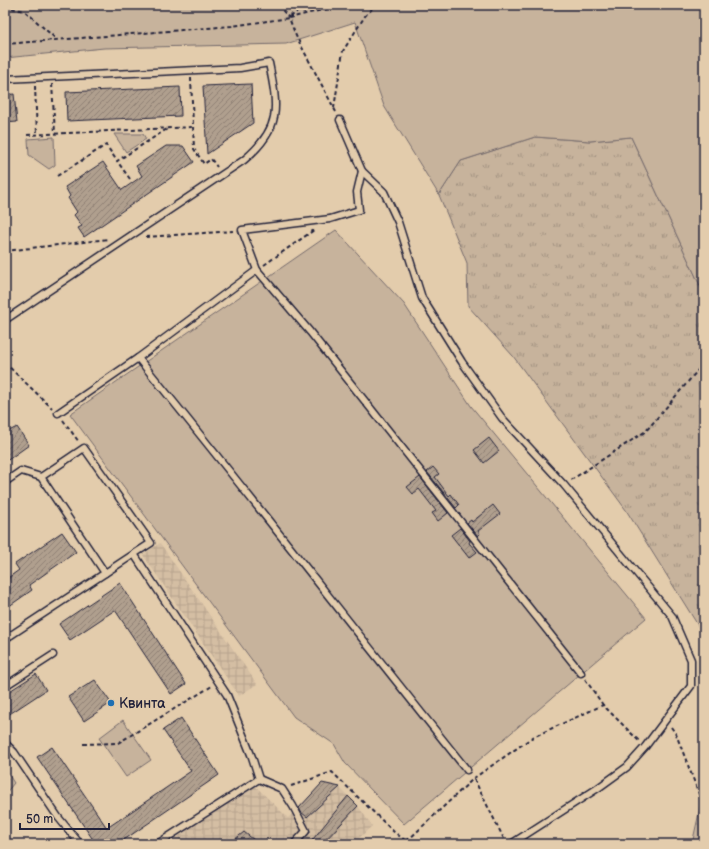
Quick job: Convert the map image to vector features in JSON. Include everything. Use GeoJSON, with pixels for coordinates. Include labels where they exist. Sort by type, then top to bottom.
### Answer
{"type":"FeatureCollection","features":[{"type":"Feature","properties":{"kind":"lane"},"geometry":{"type":"LineString","coordinates":[[5,79],[240,68],[269,63],[275,92],[274,119],[267,137],[256,150],[244,160],[5,320]]}},
{"type":"Feature","properties":{"kind":"lane"},"geometry":{"type":"LineString","coordinates":[[340,120],[362,171],[384,192],[398,222],[422,298],[462,362],[502,418],[564,485],[672,616],[691,660],[691,686],[645,747],[626,767],[598,788],[511,844]]}},
{"type":"Feature","properties":{"kind":"lane"},"geometry":{"type":"LineString","coordinates":[[362,171],[357,192],[359,210],[330,219],[242,230],[257,270],[310,332],[581,674]]}},
{"type":"Feature","properties":{"kind":"lane"},"geometry":{"type":"LineString","coordinates":[[58,413],[138,358],[257,270]]}},
{"type":"Feature","properties":{"kind":"lane"},"geometry":{"type":"LineString","coordinates":[[138,358],[212,448],[364,642],[467,770]]}},
{"type":"Feature","properties":{"kind":"lane"},"geometry":{"type":"LineString","coordinates":[[5,639],[151,543],[84,448],[41,477]]}},
{"type":"Feature","properties":{"kind":"lane"},"geometry":{"type":"LineString","coordinates":[[5,482],[21,471],[41,477],[105,573]]}},
{"type":"Feature","properties":{"kind":"lane"},"geometry":{"type":"LineString","coordinates":[[134,554],[227,695],[252,757],[259,779],[282,790],[293,806],[306,831],[294,844]]}},
{"type":"Feature","properties":{"kind":"lane"},"geometry":{"type":"LineString","coordinates":[[5,686],[53,655]]}},
{"type":"Feature","properties":{"kind":"lane"},"geometry":{"type":"LineString","coordinates":[[5,743],[14,752],[58,817],[80,844]]}},
{"type":"Feature","properties":{"kind":"lane"},"geometry":{"type":"LineString","coordinates":[[157,844],[259,779]]}},
{"type":"Feature","properties":{"kind":"path"},"geometry":{"type":"LineString","coordinates":[[278,5],[289,18],[296,36],[340,120]]}},
{"type":"Feature","properties":{"kind":"path"},"geometry":{"type":"LineString","coordinates":[[289,18],[292,5]]}},
{"type":"Feature","properties":{"kind":"path"},"geometry":{"type":"LineString","coordinates":[[289,18],[306,5]]}},
{"type":"Feature","properties":{"kind":"path"},"geometry":{"type":"LineString","coordinates":[[5,44],[232,26],[289,18],[343,5]]}},
{"type":"Feature","properties":{"kind":"path"},"geometry":{"type":"LineString","coordinates":[[334,109],[343,51],[365,16],[376,5]]}},
{"type":"Feature","properties":{"kind":"path"},"geometry":{"type":"LineString","coordinates":[[5,7],[25,11],[56,39]]}},
{"type":"Feature","properties":{"kind":"path"},"geometry":{"type":"LineString","coordinates":[[190,71],[194,149],[204,164],[211,159],[222,174]]}},
{"type":"Feature","properties":{"kind":"path"},"geometry":{"type":"LineString","coordinates":[[51,77],[55,133]]}},
{"type":"Feature","properties":{"kind":"path"},"geometry":{"type":"LineString","coordinates":[[34,78],[38,134]]}},
{"type":"Feature","properties":{"kind":"path"},"geometry":{"type":"LineString","coordinates":[[27,135],[193,127]]}},
{"type":"Feature","properties":{"kind":"path"},"geometry":{"type":"LineString","coordinates":[[117,161],[168,128]]}},
{"type":"Feature","properties":{"kind":"path"},"geometry":{"type":"LineString","coordinates":[[57,176],[106,145],[130,180]]}},
{"type":"Feature","properties":{"kind":"path"},"geometry":{"type":"LineString","coordinates":[[257,270],[330,219]]}},
{"type":"Feature","properties":{"kind":"path"},"geometry":{"type":"LineString","coordinates":[[5,363],[58,413],[84,448]]}},
{"type":"Feature","properties":{"kind":"path"},"geometry":{"type":"LineString","coordinates":[[564,485],[646,431],[704,363]]}},
{"type":"Feature","properties":{"kind":"path"},"geometry":{"type":"LineString","coordinates":[[581,674],[603,705],[645,747]]}},
{"type":"Feature","properties":{"kind":"path"},"geometry":{"type":"LineString","coordinates":[[83,744],[118,743],[219,682]]}},
{"type":"Feature","properties":{"kind":"path"},"geometry":{"type":"LineString","coordinates":[[407,841],[474,778],[533,738],[603,705]]}},
{"type":"Feature","properties":{"kind":"path"},"geometry":{"type":"LineString","coordinates":[[666,718],[676,734],[704,807]]}},
{"type":"Feature","properties":{"kind":"path"},"geometry":{"type":"LineString","coordinates":[[467,770],[474,778],[506,844]]}},
{"type":"Feature","properties":{"kind":"path"},"geometry":{"type":"LineString","coordinates":[[282,790],[332,772],[394,832],[410,844]]}},
{"type":"Feature","properties":{"kind":"shaded area"},"geometry":{"type":"Polygon","coordinates":[[[160,543],[257,684],[239,696],[143,555],[160,543]]]}},
{"type":"Feature","properties":{"kind":"shaded area"},"geometry":{"type":"Polygon","coordinates":[[[250,781],[288,818],[322,783],[338,786],[358,806],[372,826],[353,844],[169,844],[250,781]]]}},
{"type":"Feature","properties":{"kind":"green space"},"geometry":{"type":"Polygon","coordinates":[[[5,5],[704,5],[704,294],[631,137],[590,141],[535,137],[461,161],[439,195],[384,106],[355,22],[286,44],[104,48],[5,58],[5,5]]]}},
{"type":"Feature","properties":{"kind":"green space"},"geometry":{"type":"Polygon","coordinates":[[[114,134],[143,134],[146,139],[126,152],[114,134]]]}},
{"type":"Feature","properties":{"kind":"green space"},"geometry":{"type":"Polygon","coordinates":[[[54,137],[55,165],[49,169],[29,155],[28,139],[54,137]]]}},
{"type":"Feature","properties":{"kind":"green space"},"geometry":{"type":"Polygon","coordinates":[[[535,137],[590,141],[631,137],[704,294],[704,635],[626,510],[513,356],[468,306],[467,263],[439,195],[461,161],[535,137]]]}},
{"type":"Feature","properties":{"kind":"green space"},"geometry":{"type":"Polygon","coordinates":[[[336,230],[404,304],[471,406],[646,618],[404,824],[345,763],[334,744],[294,717],[70,414],[336,230]]]}},
{"type":"Feature","properties":{"kind":"green space"},"geometry":{"type":"Polygon","coordinates":[[[123,720],[151,760],[126,777],[99,738],[123,720]]]}},
{"type":"Feature","properties":{"kind":"green space"},"geometry":{"type":"Polygon","coordinates":[[[5,769],[14,783],[5,794],[5,769]]]}},
{"type":"Feature","properties":{"kind":"green space"},"geometry":{"type":"Polygon","coordinates":[[[704,791],[704,844],[692,844],[704,791]]]}},
{"type":"Feature","properties":{"kind":"building"},"geometry":{"type":"Polygon","coordinates":[[[251,84],[253,123],[207,154],[203,86],[251,84]]]}},
{"type":"Feature","properties":{"kind":"building"},"geometry":{"type":"Polygon","coordinates":[[[180,87],[181,116],[67,121],[66,92],[180,87]]]}},
{"type":"Feature","properties":{"kind":"building"},"geometry":{"type":"Polygon","coordinates":[[[14,94],[17,122],[5,123],[5,95],[14,94]]]}},
{"type":"Feature","properties":{"kind":"building"},"geometry":{"type":"Polygon","coordinates":[[[166,146],[183,146],[194,162],[84,237],[78,228],[82,226],[74,215],[77,212],[68,198],[70,196],[65,187],[103,162],[122,190],[142,176],[136,166],[166,146]]]}},
{"type":"Feature","properties":{"kind":"building"},"geometry":{"type":"Polygon","coordinates":[[[17,427],[29,445],[5,462],[5,433],[17,427]]]}},
{"type":"Feature","properties":{"kind":"building"},"geometry":{"type":"Polygon","coordinates":[[[489,438],[499,451],[484,463],[474,450],[489,438]]]}},
{"type":"Feature","properties":{"kind":"building"},"geometry":{"type":"Polygon","coordinates":[[[433,467],[439,474],[435,477],[449,496],[451,494],[459,505],[456,508],[427,472],[433,467]]]}},
{"type":"Feature","properties":{"kind":"building"},"geometry":{"type":"Polygon","coordinates":[[[420,477],[448,513],[438,521],[432,513],[436,511],[419,489],[413,494],[407,487],[420,477]]]}},
{"type":"Feature","properties":{"kind":"building"},"geometry":{"type":"Polygon","coordinates":[[[493,505],[500,514],[478,531],[480,534],[478,536],[467,523],[471,520],[472,522],[493,505]]]}},
{"type":"Feature","properties":{"kind":"building"},"geometry":{"type":"Polygon","coordinates":[[[460,528],[470,541],[469,543],[477,552],[469,558],[451,535],[460,528]]]}},
{"type":"Feature","properties":{"kind":"building"},"geometry":{"type":"Polygon","coordinates":[[[62,532],[76,552],[29,585],[32,590],[5,609],[5,580],[19,570],[15,564],[62,532]]]}},
{"type":"Feature","properties":{"kind":"building"},"geometry":{"type":"Polygon","coordinates":[[[120,583],[186,684],[171,694],[115,610],[70,640],[59,624],[120,583]]]}},
{"type":"Feature","properties":{"kind":"building"},"geometry":{"type":"Polygon","coordinates":[[[36,674],[46,690],[5,717],[5,694],[36,674]]]}},
{"type":"Feature","properties":{"kind":"building"},"geometry":{"type":"Polygon","coordinates":[[[95,680],[111,703],[84,721],[68,697],[95,680]]]}},
{"type":"Feature","properties":{"kind":"building"},"geometry":{"type":"Polygon","coordinates":[[[181,718],[219,775],[118,844],[96,844],[37,757],[52,747],[107,828],[191,771],[163,730],[181,718]]]}},
{"type":"Feature","properties":{"kind":"building"},"geometry":{"type":"Polygon","coordinates":[[[322,783],[340,787],[307,817],[299,808],[322,783]]]}},
{"type":"Feature","properties":{"kind":"building"},"geometry":{"type":"Polygon","coordinates":[[[348,796],[358,806],[322,844],[309,844],[348,796]]]}},
{"type":"Feature","properties":{"kind":"building"},"geometry":{"type":"Polygon","coordinates":[[[244,832],[259,844],[229,844],[244,832]]]}},
{"type":"Feature","properties":{"kind":"place","name":"Квинта"},"geometry":{"type":"Point","coordinates":[111,703]}}]}
